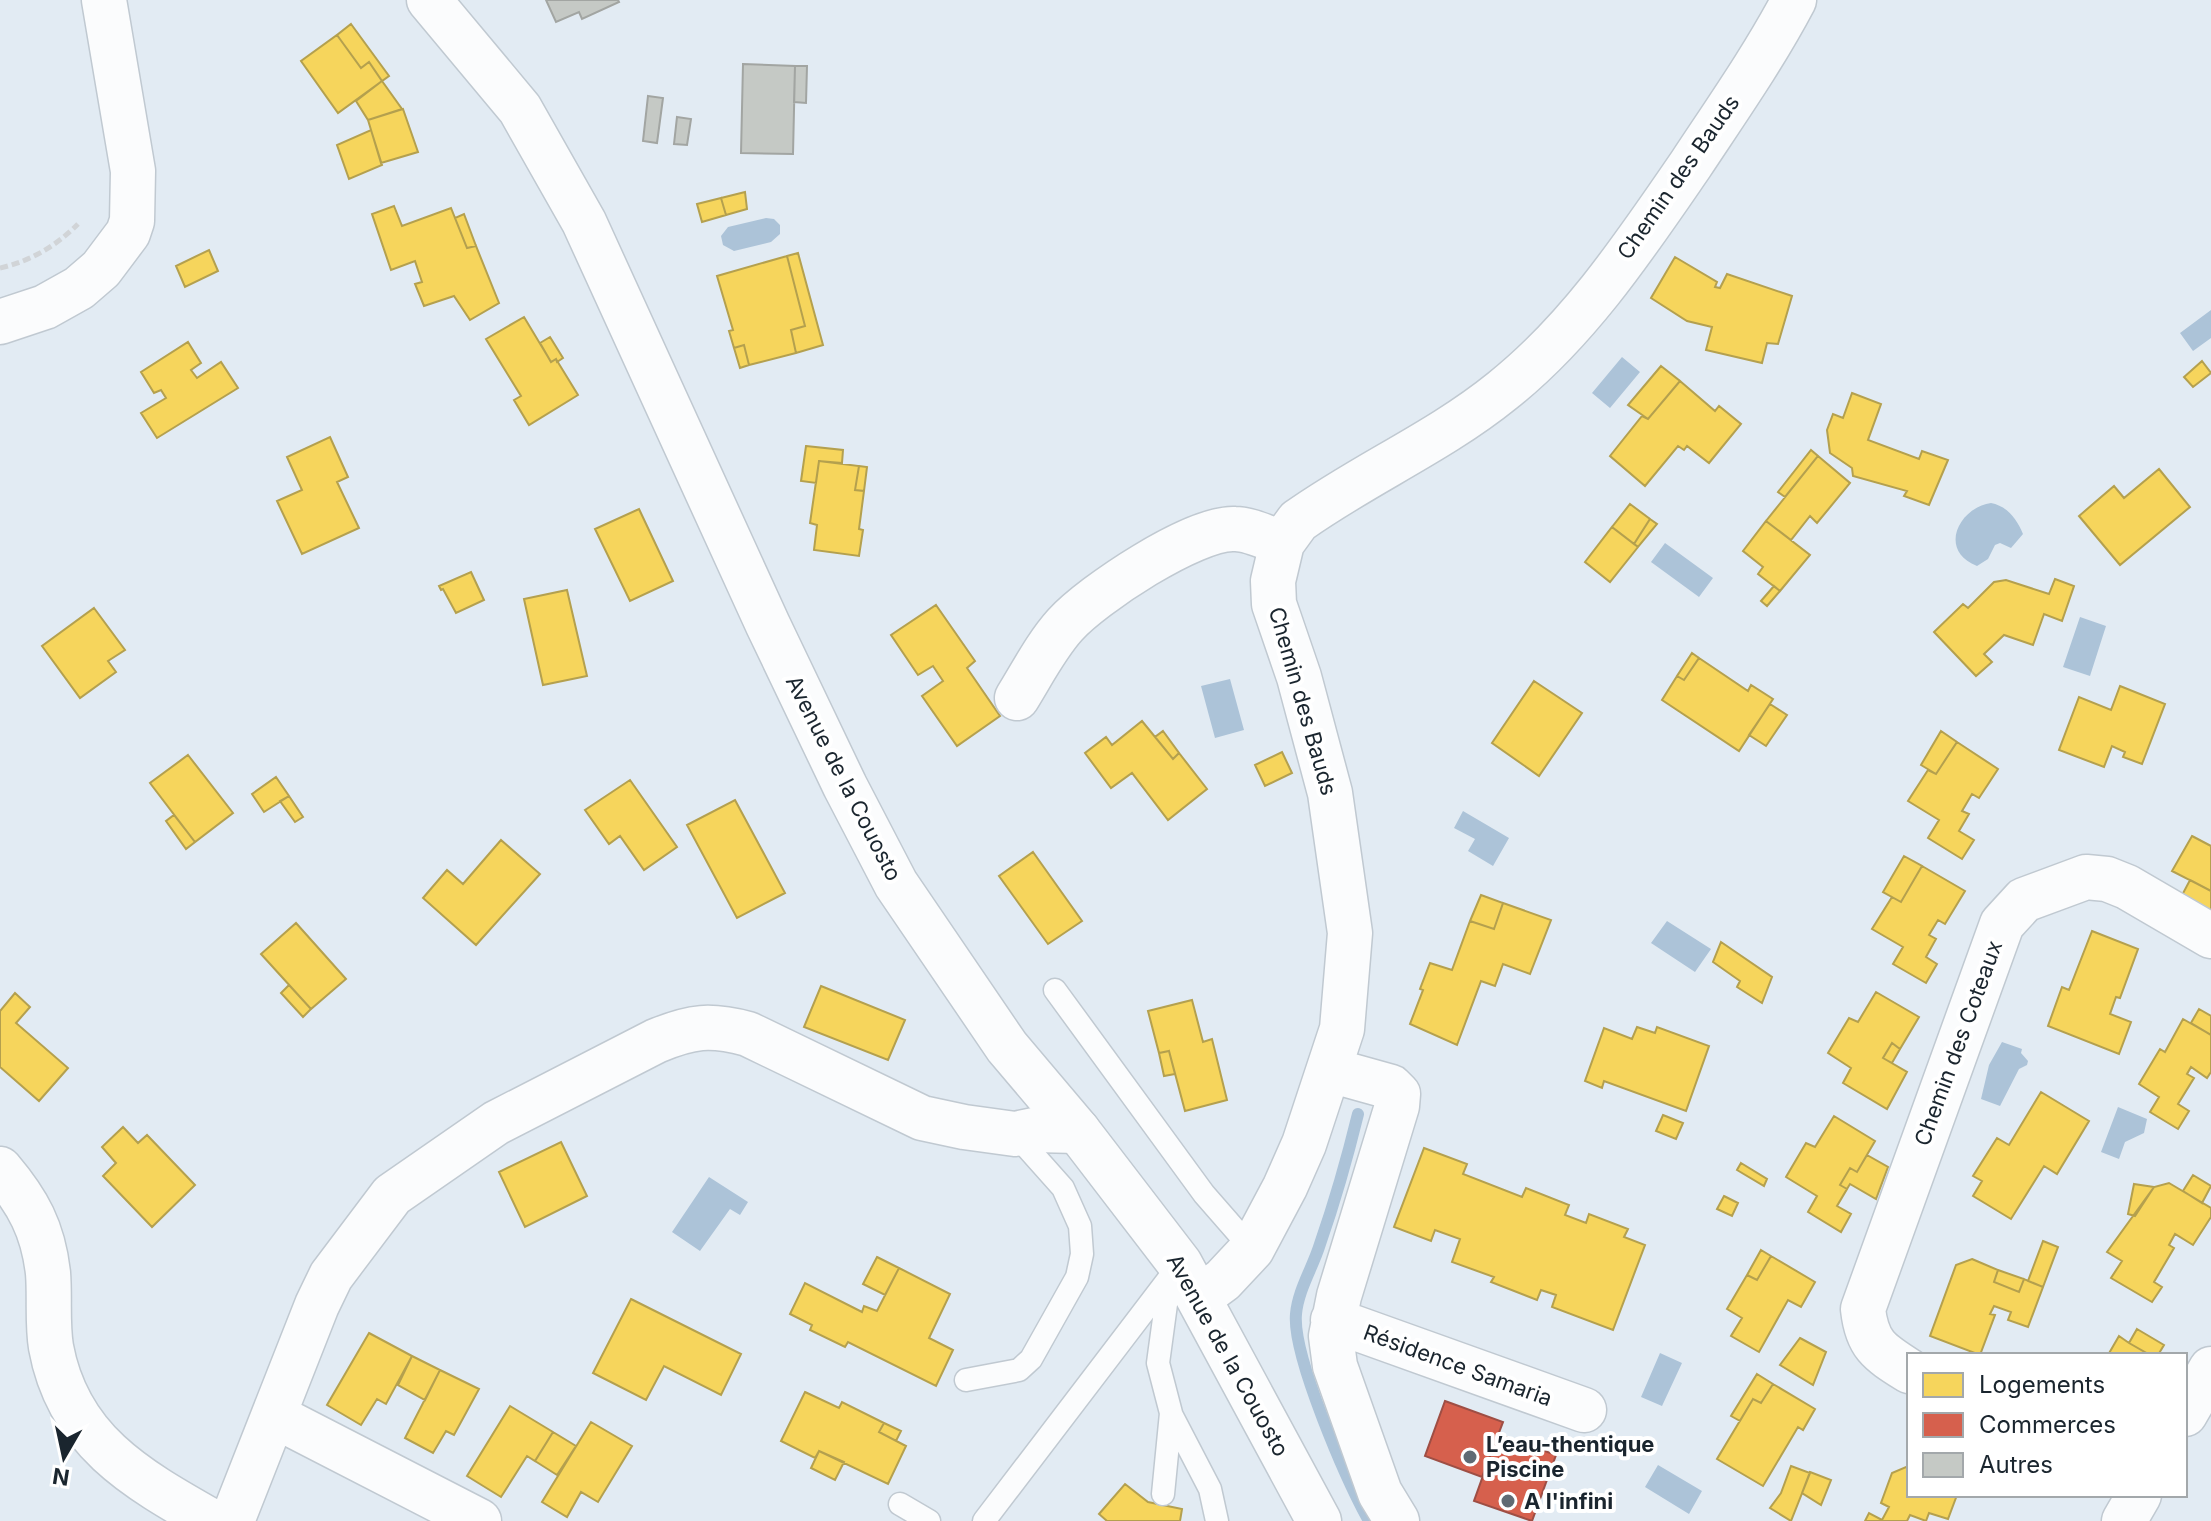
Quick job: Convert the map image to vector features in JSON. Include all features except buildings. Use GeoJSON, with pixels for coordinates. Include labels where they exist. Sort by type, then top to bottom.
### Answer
{"type":"FeatureCollection","features":[{"type":"Feature","properties":{"kind":"street"},"geometry":{"type":"LineString","coordinates":[[0,322],[45,307],[79,288],[101,269],[128,233],[132,221],[133,171],[104,0]]}},
{"type":"Feature","properties":{"kind":"street","name":"Avenue de la Couosto"},"geometry":{"type":"LineString","coordinates":[[429,0],[520,109],[584,222],[761,610],[845,786],[896,884],[1007,1047],[1078,1131],[1190,1280],[1319,1521]]}},
{"type":"Feature","properties":{"kind":"street","name":"Chemin des Bauds"},"geometry":{"type":"LineString","coordinates":[[1190,1280],[1223,1280],[1252,1249],[1304,1144],[1342,1029],[1350,933],[1330,793],[1299,677],[1274,604],[1273,581],[1282,543],[1298,521],[1316,508],[1468,416],[1538,362],[1575,321],[1649,224],[1718,124],[1794,0]]}},
{"type":"Feature","properties":{"kind":"street"},"geometry":{"type":"LineString","coordinates":[[1017,698],[1061,629],[1076,613],[1129,574],[1194,540],[1222,530],[1243,530],[1282,543]]}},
{"type":"Feature","properties":{"kind":"street","name":"Chemin des Coteaux"},"geometry":{"type":"LineString","coordinates":[[1907,1370],[1875,1347],[1865,1332],[1863,1309],[2002,924],[2024,900],[2086,877],[2107,879],[2127,887],[2211,936]]}},
{"type":"Feature","properties":{"kind":"street"},"geometry":{"type":"LineString","coordinates":[[232,1521],[331,1276],[392,1195],[496,1123],[682,1030],[704,1026],[748,1034],[922,1118],[1015,1134],[1034,1130],[1078,1131]]}},
{"type":"Feature","properties":{"kind":"street","name":"Résidence Samaria"},"geometry":{"type":"LineString","coordinates":[[1330,1070],[1391,1087],[1398,1094],[1331,1336],[1335,1366],[1380,1493],[1397,1521]]}},
{"type":"Feature","properties":{"kind":"street"},"geometry":{"type":"LineString","coordinates":[[0,1169],[28,1204],[38,1232],[47,1272],[51,1345],[61,1385],[72,1408],[88,1433],[121,1465],[148,1485],[211,1521]]}},
{"type":"Feature","properties":{"kind":"street","name":"Résidence Samaria"},"geometry":{"type":"LineString","coordinates":[[1333,1320],[1584,1410]]}},
{"type":"Feature","properties":{"kind":"street"},"geometry":{"type":"LineString","coordinates":[[2187,1411],[2211,1369]]}},
{"type":"Feature","properties":{"kind":"street"},"geometry":{"type":"LineString","coordinates":[[275,1416],[479,1521]]}},
{"type":"Feature","properties":{"kind":"lane"},"geometry":{"type":"LineString","coordinates":[[1055,990],[1204,1194],[1252,1249]]}},
{"type":"Feature","properties":{"kind":"lane"},"geometry":{"type":"LineString","coordinates":[[966,1380],[1019,1370],[1031,1359],[1077,1277],[1082,1254],[1080,1226],[1063,1188],[1015,1134]]}},
{"type":"Feature","properties":{"kind":"lane"},"geometry":{"type":"LineString","coordinates":[[1190,1280],[1166,1304],[1158,1363],[1171,1413],[1210,1489],[1217,1521]]}},
{"type":"Feature","properties":{"kind":"lane"},"geometry":{"type":"LineString","coordinates":[[984,1521],[1190,1280]]}},
{"type":"Feature","properties":{"kind":"lane"},"geometry":{"type":"LineString","coordinates":[[1163,1494],[1171,1413]]}},
{"type":"Feature","properties":{"kind":"lane"},"geometry":{"type":"LineString","coordinates":[[900,1504],[929,1521]]}},
{"type":"Feature","properties":{"kind":"path"},"geometry":{"type":"LineString","coordinates":[[0,268],[38,255],[85,218]]}},
{"type":"Feature","properties":{"kind":"water"},"geometry":{"type":"Polygon","coordinates":[[[774,219],[780,225],[780,234],[771,242],[734,251],[723,245],[721,236],[728,227],[774,219]]]}},
{"type":"Feature","properties":{"kind":"water"},"geometry":{"type":"Polygon","coordinates":[[[2211,310],[2211,338],[2193,351],[2180,333],[2211,310]]]}},
{"type":"Feature","properties":{"kind":"water"},"geometry":{"type":"Polygon","coordinates":[[[1622,357],[1640,372],[1610,408],[1592,393],[1622,357]]]}},
{"type":"Feature","properties":{"kind":"water"},"geometry":{"type":"Polygon","coordinates":[[[1991,503],[2011,514],[2023,534],[2011,548],[2000,543],[1995,545],[1988,559],[1977,566],[1958,551],[1957,531],[1969,513],[1991,503]]]}},
{"type":"Feature","properties":{"kind":"water"},"geometry":{"type":"Polygon","coordinates":[[[1665,543],[1713,578],[1699,597],[1651,562],[1665,543]]]}},
{"type":"Feature","properties":{"kind":"water"},"geometry":{"type":"Polygon","coordinates":[[[2080,617],[2106,626],[2090,676],[2063,667],[2080,617]]]}},
{"type":"Feature","properties":{"kind":"water"},"geometry":{"type":"Polygon","coordinates":[[[1230,679],[1244,730],[1215,738],[1201,686],[1230,679]]]}},
{"type":"Feature","properties":{"kind":"water"},"geometry":{"type":"Polygon","coordinates":[[[1463,811],[1509,838],[1493,866],[1468,851],[1475,839],[1454,828],[1463,811]]]}},
{"type":"Feature","properties":{"kind":"water"},"geometry":{"type":"Polygon","coordinates":[[[1667,921],[1711,949],[1695,972],[1651,943],[1667,921]]]}},
{"type":"Feature","properties":{"kind":"water"},"geometry":{"type":"Polygon","coordinates":[[[2002,1042],[2022,1049],[2021,1053],[2028,1061],[2019,1069],[2000,1106],[1981,1099],[1989,1065],[2002,1042]]]}},
{"type":"Feature","properties":{"kind":"water"},"geometry":{"type":"Polygon","coordinates":[[[2118,1107],[2147,1119],[2144,1133],[2125,1142],[2119,1159],[2101,1152],[2118,1107]]]}},
{"type":"Feature","properties":{"kind":"water"},"geometry":{"type":"Polygon","coordinates":[[[709,1177],[748,1202],[740,1215],[730,1209],[700,1251],[672,1232],[709,1177]]]}},
{"type":"Feature","properties":{"kind":"water"},"geometry":{"type":"Polygon","coordinates":[[[1660,1353],[1682,1363],[1662,1406],[1641,1397],[1660,1353]]]}},
{"type":"Feature","properties":{"kind":"water"},"geometry":{"type":"Polygon","coordinates":[[[1658,1465],[1702,1491],[1689,1514],[1645,1487],[1658,1465]]]}},
{"type":"Feature","properties":{"kind":"waterway"},"geometry":{"type":"LineString","coordinates":[[1358,1114],[1336,1196],[1296,1314],[1297,1333],[1312,1387],[1335,1449],[1369,1521]]}},
{"type":"Feature","properties":{"kind":"place","name":"L’eau-thentique Piscine"},"geometry":{"type":"Point","coordinates":[1470,1457]}},
{"type":"Feature","properties":{"kind":"place","name":"A l'infini"},"geometry":{"type":"Point","coordinates":[1508,1501]}}]}
